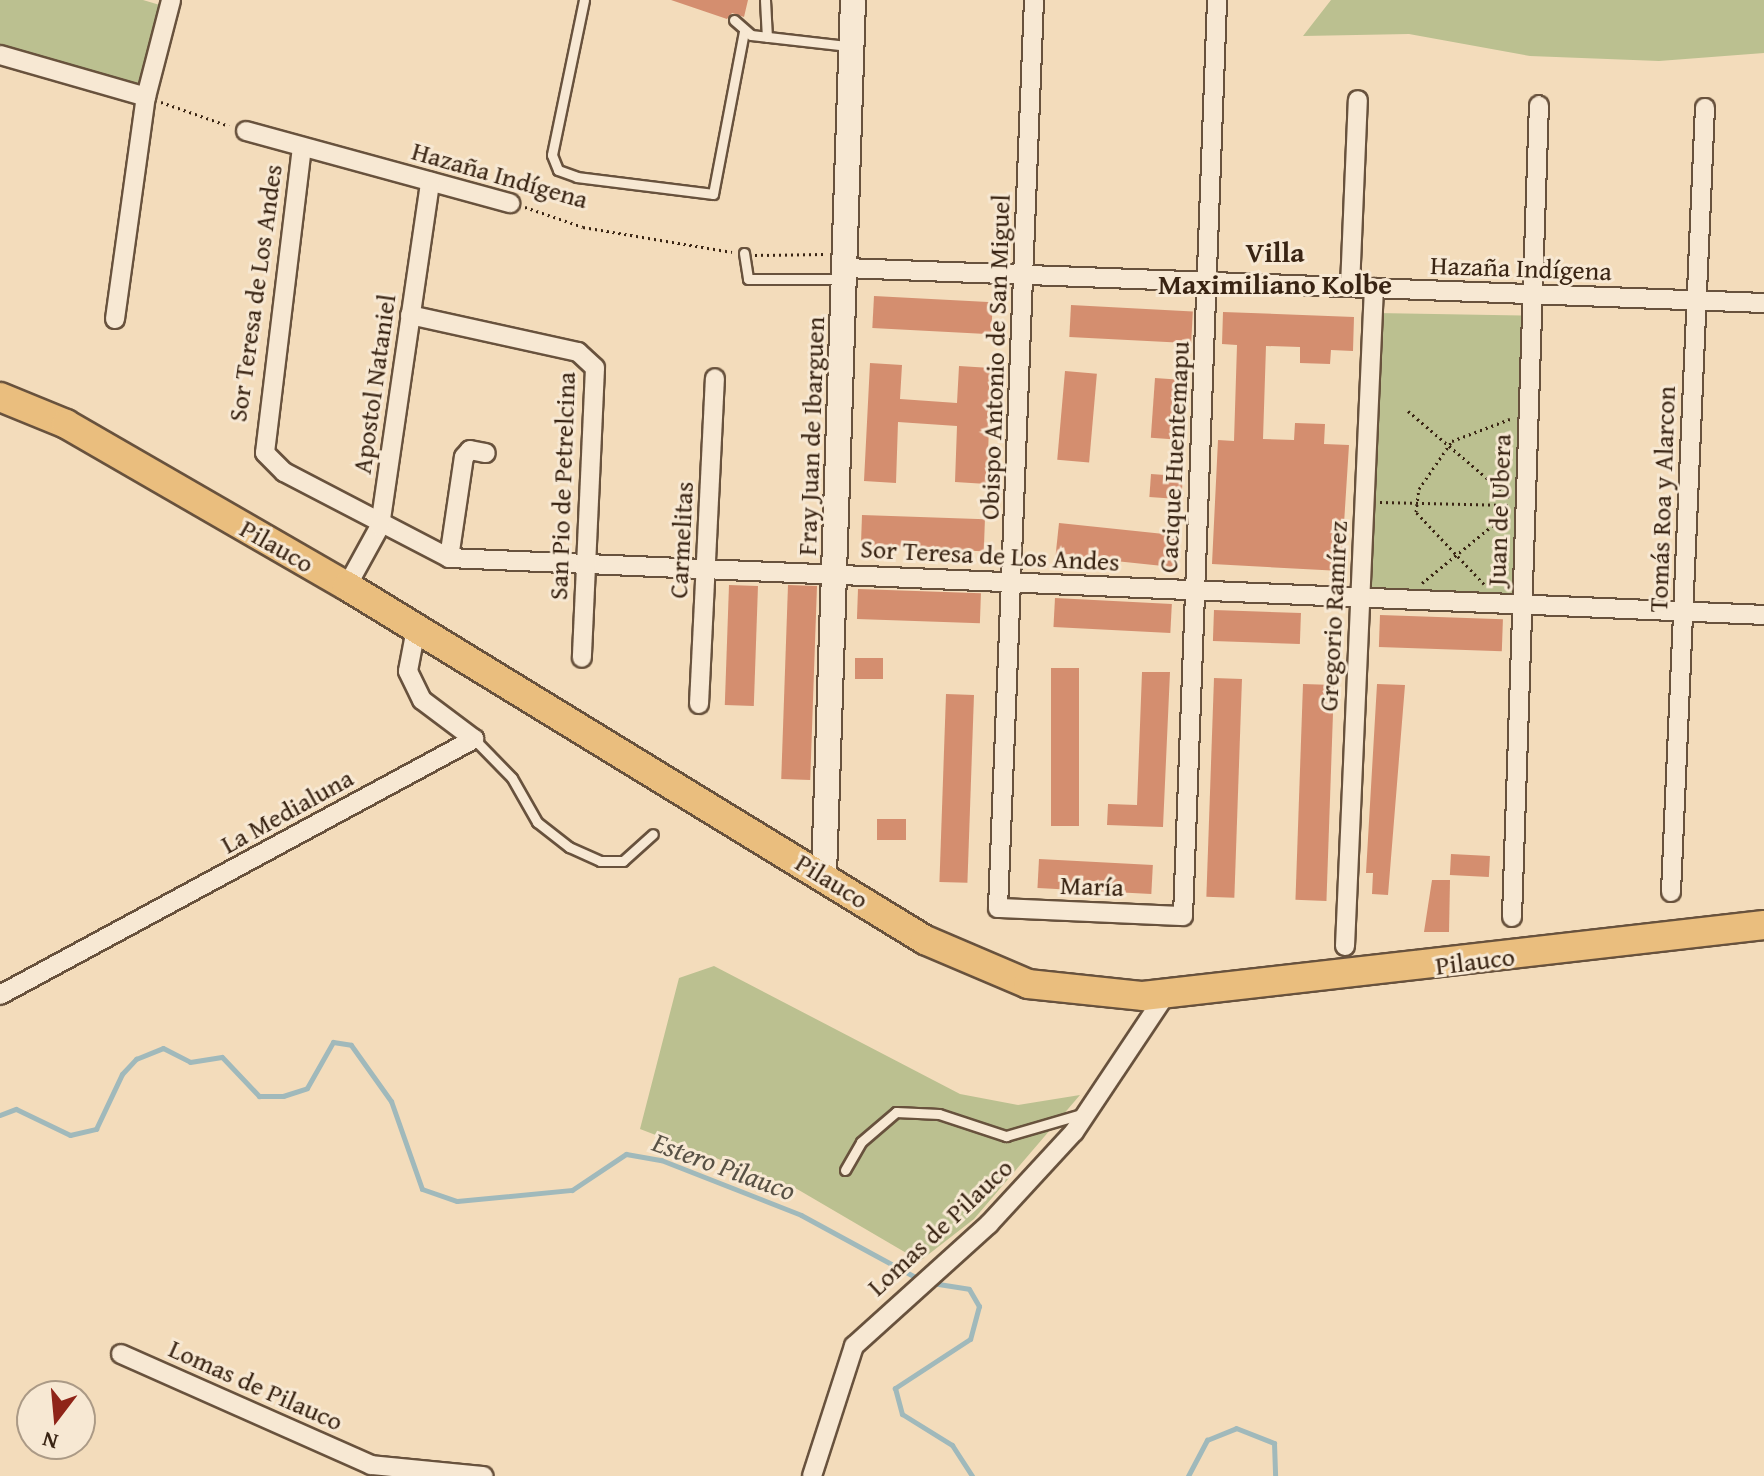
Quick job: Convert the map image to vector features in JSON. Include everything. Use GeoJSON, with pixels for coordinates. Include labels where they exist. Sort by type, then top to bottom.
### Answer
{"type":"FeatureCollection","features":[{"type":"Feature","properties":{"kind":"main road","name":"Pilauco"},"geometry":{"type":"LineString","coordinates":[[0,397],[66,424],[347,586],[824,874],[925,940],[1002,975],[1085,994],[1166,994],[1764,925]]}},
{"type":"Feature","properties":{"kind":"street"},"geometry":{"type":"LineString","coordinates":[[115,319],[146,97],[169,0]]}},
{"type":"Feature","properties":{"kind":"street","name":"Fray Juan de Ibarguen"},"geometry":{"type":"LineString","coordinates":[[824,874],[853,0]]}},
{"type":"Feature","properties":{"kind":"street","name":"Obispo Antonio de San Miguel"},"geometry":{"type":"LineString","coordinates":[[998,908],[1026,275],[1034,0]]}},
{"type":"Feature","properties":{"kind":"street","name":"Cacique Huentemapu"},"geometry":{"type":"LineString","coordinates":[[1183,916],[1217,0]]}},
{"type":"Feature","properties":{"kind":"street"},"geometry":{"type":"LineString","coordinates":[[0,55],[146,97]]}},
{"type":"Feature","properties":{"kind":"street"},"geometry":{"type":"LineString","coordinates":[[1350,287],[1358,100]]}},
{"type":"Feature","properties":{"kind":"street","name":"Juan de Ubera"},"geometry":{"type":"LineString","coordinates":[[1512,917],[1539,105]]}},
{"type":"Feature","properties":{"kind":"street","name":"Tomás Roa y Alarcon"},"geometry":{"type":"LineString","coordinates":[[1671,892],[1705,108]]}},
{"type":"Feature","properties":{"kind":"street","name":"Hazaña Indígena"},"geometry":{"type":"LineString","coordinates":[[246,131],[510,203]]}},
{"type":"Feature","properties":{"kind":"street","name":"Sor Teresa de Los Andes"},"geometry":{"type":"LineString","coordinates":[[302,147],[261,440],[271,463],[380,526],[449,558],[1764,615]]}},
{"type":"Feature","properties":{"kind":"street","name":"Apostol Nataniel"},"geometry":{"type":"LineString","coordinates":[[347,586],[380,526],[430,182]]}},
{"type":"Feature","properties":{"kind":"street","name":"Hazaña Indígena"},"geometry":{"type":"LineString","coordinates":[[845,265],[1026,275],[1764,303]]}},
{"type":"Feature","properties":{"kind":"street","name":"Gregorio Ramírez"},"geometry":{"type":"LineString","coordinates":[[1345,946],[1374,288]]}},
{"type":"Feature","properties":{"kind":"street","name":"San Pio de Petrelcina"},"geometry":{"type":"LineString","coordinates":[[410,315],[590,359],[582,658]]}},
{"type":"Feature","properties":{"kind":"street","name":"Carmelitas"},"geometry":{"type":"LineString","coordinates":[[699,704],[715,378]]}},
{"type":"Feature","properties":{"kind":"street"},"geometry":{"type":"LineString","coordinates":[[449,558],[464,457],[470,450],[486,453]]}},
{"type":"Feature","properties":{"kind":"street"},"geometry":{"type":"LineString","coordinates":[[416,629],[408,671],[422,700],[474,739]]}},
{"type":"Feature","properties":{"kind":"street","name":"La Medialuna"},"geometry":{"type":"LineString","coordinates":[[0,995],[474,739]]}},
{"type":"Feature","properties":{"kind":"street","name":"María"},"geometry":{"type":"LineString","coordinates":[[998,908],[1183,916]]}},
{"type":"Feature","properties":{"kind":"street","name":"Lomas de Pilauco"},"geometry":{"type":"LineString","coordinates":[[812,1476],[845,1367],[868,1328],[952,1256],[1089,1113],[1166,994]]}},
{"type":"Feature","properties":{"kind":"street","name":"Lomas de Pilauco"},"geometry":{"type":"LineString","coordinates":[[121,1354],[367,1470],[483,1476]]}},
{"type":"Feature","properties":{"kind":"lane"},"geometry":{"type":"LineString","coordinates":[[584,0],[552,155],[558,170],[577,177],[713,194],[744,32]]}},
{"type":"Feature","properties":{"kind":"lane"},"geometry":{"type":"LineString","coordinates":[[765,0],[767,37]]}},
{"type":"Feature","properties":{"kind":"lane"},"geometry":{"type":"LineString","coordinates":[[734,20],[744,32],[852,47]]}},
{"type":"Feature","properties":{"kind":"lane","name":"Hazaña Indígena"},"geometry":{"type":"LineString","coordinates":[[744,253],[748,279],[845,265]]}},
{"type":"Feature","properties":{"kind":"lane"},"geometry":{"type":"LineString","coordinates":[[474,739],[512,778],[537,822],[569,847],[600,861],[623,861],[653,834]]}},
{"type":"Feature","properties":{"kind":"lane"},"geometry":{"type":"LineString","coordinates":[[845,1170],[861,1142],[896,1112],[939,1114],[1006,1136],[1089,1113]]}},
{"type":"Feature","properties":{"kind":"path"},"geometry":{"type":"LineString","coordinates":[[146,97],[246,131]]}},
{"type":"Feature","properties":{"kind":"path","name":"Hazaña Indígena"},"geometry":{"type":"LineString","coordinates":[[510,203],[583,227],[744,253],[807,257],[845,265]]}},
{"type":"Feature","properties":{"kind":"path"},"geometry":{"type":"LineString","coordinates":[[1408,411],[1518,505]]}},
{"type":"Feature","properties":{"kind":"path"},"geometry":{"type":"LineString","coordinates":[[1489,589],[1454,558],[1416,512],[1418,503],[1449,444],[1480,425],[1528,415]]}},
{"type":"Feature","properties":{"kind":"path"},"geometry":{"type":"LineString","coordinates":[[1365,502],[1518,505]]}},
{"type":"Feature","properties":{"kind":"path"},"geometry":{"type":"LineString","coordinates":[[1400,600],[1518,505]]}},
{"type":"Feature","properties":{"kind":"green space"},"geometry":{"type":"Polygon","coordinates":[[[0,0],[143,0],[180,11],[157,89],[0,44],[0,0]]]}},
{"type":"Feature","properties":{"kind":"green space"},"geometry":{"type":"Polygon","coordinates":[[[1331,0],[1764,0],[1764,53],[1659,61],[1530,56],[1409,34],[1303,36],[1331,0]]]}},
{"type":"Feature","properties":{"kind":"green space"},"geometry":{"type":"Polygon","coordinates":[[[1376,313],[1522,316],[1517,595],[1371,592],[1376,313]]]}},
{"type":"Feature","properties":{"kind":"green space"},"geometry":{"type":"Polygon","coordinates":[[[714,966],[960,1094],[1018,1105],[1080,1095],[974,1219],[920,1261],[797,1189],[640,1129],[679,978],[714,966]]]}},
{"type":"Feature","properties":{"kind":"building"},"geometry":{"type":"Polygon","coordinates":[[[671,0],[748,0],[744,17],[732,13],[727,19],[671,0]]]}},
{"type":"Feature","properties":{"kind":"building"},"geometry":{"type":"Polygon","coordinates":[[[874,296],[993,302],[991,334],[872,328],[874,296]]]}},
{"type":"Feature","properties":{"kind":"building"},"geometry":{"type":"Polygon","coordinates":[[[1071,305],[1193,311],[1191,343],[1069,337],[1071,305]]]}},
{"type":"Feature","properties":{"kind":"building"},"geometry":{"type":"Polygon","coordinates":[[[1223,312],[1354,317],[1353,351],[1331,350],[1330,364],[1300,363],[1300,347],[1266,346],[1263,439],[1294,440],[1295,423],[1325,424],[1324,444],[1349,445],[1341,571],[1212,564],[1218,440],[1234,441],[1237,345],[1222,344],[1223,312]]]}},
{"type":"Feature","properties":{"kind":"building"},"geometry":{"type":"Polygon","coordinates":[[[870,363],[902,365],[900,399],[957,403],[959,366],[991,368],[987,484],[955,482],[957,426],[898,422],[896,483],[864,481],[870,363]]]}},
{"type":"Feature","properties":{"kind":"building"},"geometry":{"type":"Polygon","coordinates":[[[1065,371],[1097,374],[1089,462],[1057,460],[1065,371]]]}},
{"type":"Feature","properties":{"kind":"building"},"geometry":{"type":"Polygon","coordinates":[[[1155,378],[1187,380],[1183,440],[1151,438],[1155,378]]]}},
{"type":"Feature","properties":{"kind":"building"},"geometry":{"type":"Polygon","coordinates":[[[1151,474],[1183,476],[1181,499],[1149,497],[1151,474]]]}},
{"type":"Feature","properties":{"kind":"building"},"geometry":{"type":"Polygon","coordinates":[[[862,515],[985,519],[984,551],[861,547],[862,515]]]}},
{"type":"Feature","properties":{"kind":"building"},"geometry":{"type":"Polygon","coordinates":[[[1059,523],[1178,536],[1175,567],[1056,555],[1059,523]]]}},
{"type":"Feature","properties":{"kind":"building"},"geometry":{"type":"Polygon","coordinates":[[[729,585],[758,586],[754,706],[725,705],[729,585]]]}},
{"type":"Feature","properties":{"kind":"building"},"geometry":{"type":"Polygon","coordinates":[[[788,585],[817,586],[810,780],[781,779],[788,585]]]}},
{"type":"Feature","properties":{"kind":"building"},"geometry":{"type":"Polygon","coordinates":[[[858,589],[981,593],[980,623],[857,619],[858,589]]]}},
{"type":"Feature","properties":{"kind":"building"},"geometry":{"type":"Polygon","coordinates":[[[1055,598],[1172,604],[1170,633],[1053,627],[1055,598]]]}},
{"type":"Feature","properties":{"kind":"building"},"geometry":{"type":"Polygon","coordinates":[[[1214,610],[1301,613],[1300,644],[1213,641],[1214,610]]]}},
{"type":"Feature","properties":{"kind":"building"},"geometry":{"type":"Polygon","coordinates":[[[1380,615],[1503,619],[1502,651],[1379,647],[1380,615]]]}},
{"type":"Feature","properties":{"kind":"building"},"geometry":{"type":"Polygon","coordinates":[[[855,658],[883,658],[883,679],[855,679],[855,658]]]}},
{"type":"Feature","properties":{"kind":"building"},"geometry":{"type":"Polygon","coordinates":[[[1051,668],[1079,668],[1079,826],[1051,826],[1051,668]]]}},
{"type":"Feature","properties":{"kind":"building"},"geometry":{"type":"Polygon","coordinates":[[[1142,672],[1170,672],[1163,827],[1107,825],[1108,804],[1137,805],[1142,672]]]}},
{"type":"Feature","properties":{"kind":"building"},"geometry":{"type":"Polygon","coordinates":[[[1214,678],[1242,679],[1234,898],[1206,897],[1214,678]]]}},
{"type":"Feature","properties":{"kind":"building"},"geometry":{"type":"Polygon","coordinates":[[[1303,684],[1334,685],[1326,901],[1295,900],[1303,684]]]}},
{"type":"Feature","properties":{"kind":"building"},"geometry":{"type":"Polygon","coordinates":[[[1377,684],[1405,685],[1388,895],[1372,894],[1373,873],[1366,873],[1377,684]]]}},
{"type":"Feature","properties":{"kind":"building"},"geometry":{"type":"Polygon","coordinates":[[[946,694],[974,695],[967,883],[939,882],[946,694]]]}},
{"type":"Feature","properties":{"kind":"building"},"geometry":{"type":"Polygon","coordinates":[[[877,819],[906,819],[906,840],[877,840],[877,819]]]}},
{"type":"Feature","properties":{"kind":"building"},"geometry":{"type":"Polygon","coordinates":[[[1451,854],[1490,856],[1489,877],[1450,875],[1451,854]]]}},
{"type":"Feature","properties":{"kind":"building"},"geometry":{"type":"Polygon","coordinates":[[[1039,859],[1153,865],[1151,894],[1037,888],[1039,859]]]}},
{"type":"Feature","properties":{"kind":"building"},"geometry":{"type":"Polygon","coordinates":[[[1432,880],[1450,880],[1449,932],[1424,932],[1432,880]]]}},
{"type":"Feature","properties":{"kind":"waterway","name":"Estero Pilauco"},"geometry":{"type":"LineString","coordinates":[[0,1115],[16,1109],[70,1135],[96,1129],[122,1074],[136,1059],[163,1048],[190,1062],[222,1057],[259,1096],[283,1096],[307,1088],[333,1042],[351,1045],[391,1101],[422,1189],[457,1201],[572,1190],[626,1154],[661,1160],[801,1215],[919,1279]]}},
{"type":"Feature","properties":{"kind":"waterway","name":"Estero Pilauco"},"geometry":{"type":"LineString","coordinates":[[932,1283],[969,1289],[979,1306],[970,1339],[895,1388],[902,1414],[952,1445],[972,1476]]}},
{"type":"Feature","properties":{"kind":"waterway","name":"Estero Pilauco"},"geometry":{"type":"LineString","coordinates":[[1188,1476],[1207,1440],[1236,1428],[1274,1443],[1275,1476]]}},
{"type":"Feature","properties":{"kind":"district","name":"Villa Maximiliano Kolbe"},"geometry":{"type":"Point","coordinates":[1275,268]}}]}
